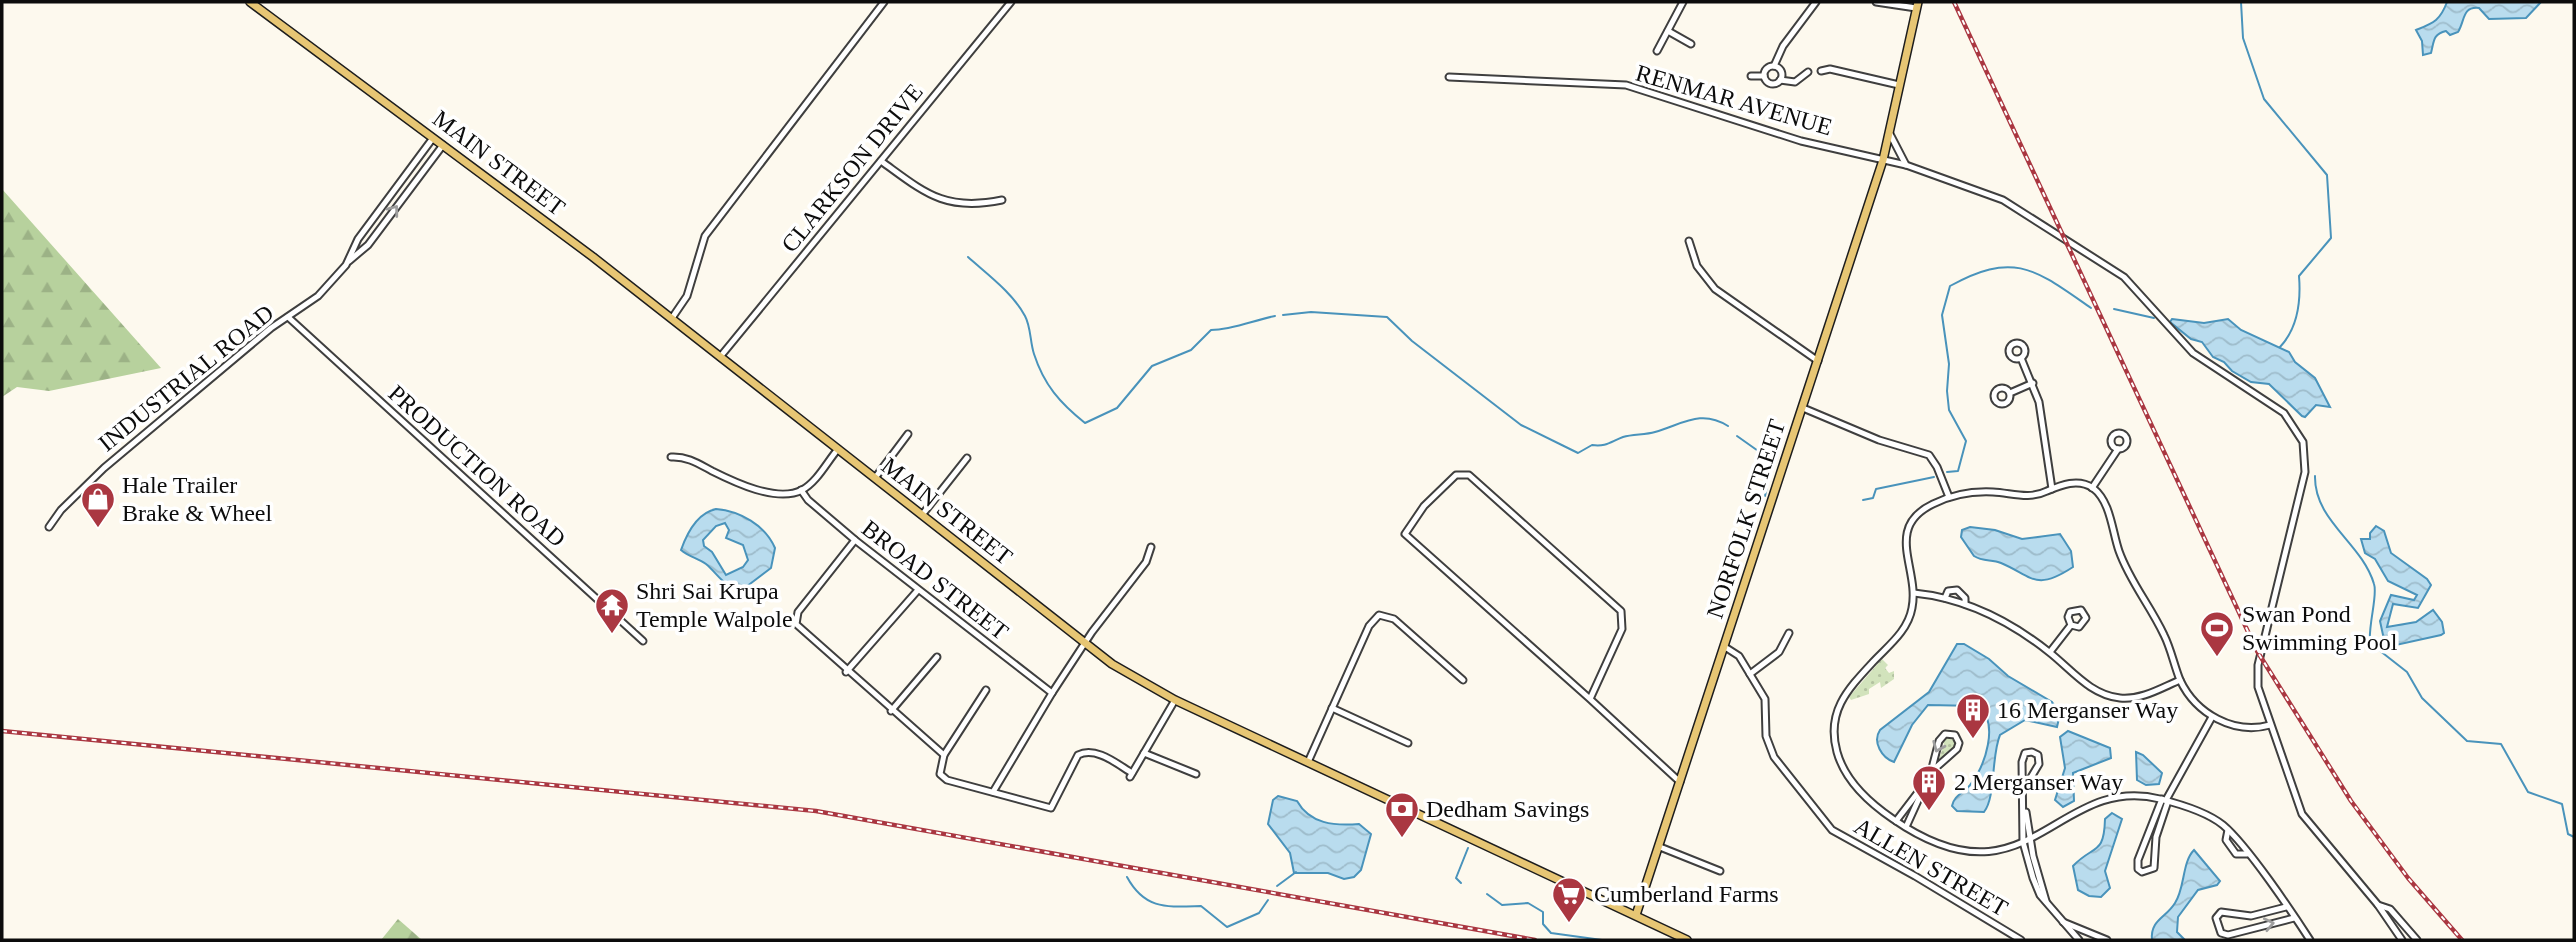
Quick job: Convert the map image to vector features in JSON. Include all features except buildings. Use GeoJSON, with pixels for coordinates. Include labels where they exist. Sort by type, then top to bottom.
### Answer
{"type":"FeatureCollection","features":[{"type":"Feature","properties":{"kind":"main road","name":"MAIN STREET"},"geometry":{"type":"LineString","coordinates":[[250,2],[672,318],[1084,643],[1127,673],[1175,700],[1687,940]]}},
{"type":"Feature","properties":{"kind":"main road","name":"NORFOLK STREET"},"geometry":{"type":"LineString","coordinates":[[1636,915],[1883,160],[1917,5]]}},
{"type":"Feature","properties":{"kind":"street"},"geometry":{"type":"LineString","coordinates":[[672,318],[687,296],[705,236],[884,2]]}},
{"type":"Feature","properties":{"kind":"street","name":"CLARKSON DRIVE"},"geometry":{"type":"LineString","coordinates":[[720,357],[1011,2]]}},
{"type":"Feature","properties":{"kind":"street"},"geometry":{"type":"LineString","coordinates":[[1657,51],[1683,2]]}},
{"type":"Feature","properties":{"kind":"street"},"geometry":{"type":"LineString","coordinates":[[1774,66],[1783,46],[1816,2]]}},
{"type":"Feature","properties":{"kind":"street"},"geometry":{"type":"LineString","coordinates":[[1876,2],[1917,5]]}},
{"type":"Feature","properties":{"kind":"street"},"geometry":{"type":"LineString","coordinates":[[1668,31],[1691,44]]}},
{"type":"Feature","properties":{"kind":"street"},"geometry":{"type":"LineString","coordinates":[[1774,66],[1766,68],[1764,76],[1769,83],[1780,80],[1795,82],[1808,72]]}},
{"type":"Feature","properties":{"kind":"street"},"geometry":{"type":"LineString","coordinates":[[1774,66],[1781,72],[1780,80]]}},
{"type":"Feature","properties":{"kind":"street"},"geometry":{"type":"LineString","coordinates":[[1821,71],[1830,69],[1899,85]]}},
{"type":"Feature","properties":{"kind":"street"},"geometry":{"type":"LineString","coordinates":[[1751,76],[1764,76]]}},
{"type":"Feature","properties":{"kind":"street","name":"RENMAR AVENUE"},"geometry":{"type":"LineString","coordinates":[[1448,77],[1626,85],[1753,127],[1906,165],[2003,200],[2060,238],[2085,250],[2135,287],[2193,353],[2271,403],[2296,427],[2305,448],[2305,472],[2257,669],[2258,687],[2293,794],[2308,823],[2378,905]]}},
{"type":"Feature","properties":{"kind":"street"},"geometry":{"type":"LineString","coordinates":[[1890,134],[1906,165]]}},
{"type":"Feature","properties":{"kind":"street","name":"INDUSTRIAL ROAD"},"geometry":{"type":"LineString","coordinates":[[349,261],[358,239],[433,138]]}},
{"type":"Feature","properties":{"kind":"street","name":"INDUSTRIAL ROAD"},"geometry":{"type":"LineString","coordinates":[[49,527],[61,510],[104,468],[288,317],[318,296],[349,261],[368,245],[443,145]]}},
{"type":"Feature","properties":{"kind":"street"},"geometry":{"type":"LineString","coordinates":[[881,161],[919,190],[935,198],[987,203],[1002,200]]}},
{"type":"Feature","properties":{"kind":"street"},"geometry":{"type":"LineString","coordinates":[[1689,241],[1697,265],[1715,289],[1818,361]]}},
{"type":"Feature","properties":{"kind":"street","name":"PRODUCTION ROAD"},"geometry":{"type":"LineString","coordinates":[[288,317],[643,641]]}},
{"type":"Feature","properties":{"kind":"street"},"geometry":{"type":"LineString","coordinates":[[2021,358],[2033,383],[2042,416],[2052,489]]}},
{"type":"Feature","properties":{"kind":"street"},"geometry":{"type":"LineString","coordinates":[[2010,393],[2033,383]]}},
{"type":"Feature","properties":{"kind":"street"},"geometry":{"type":"LineString","coordinates":[[1803,408],[1879,440],[1929,455],[1949,497]]}},
{"type":"Feature","properties":{"kind":"street"},"geometry":{"type":"LineString","coordinates":[[875,478],[908,434]]}},
{"type":"Feature","properties":{"kind":"street"},"geometry":{"type":"LineString","coordinates":[[671,457],[688,459],[756,488],[779,493],[801,490],[838,449]]}},
{"type":"Feature","properties":{"kind":"street"},"geometry":{"type":"LineString","coordinates":[[2092,488],[2118,449]]}},
{"type":"Feature","properties":{"kind":"street"},"geometry":{"type":"LineString","coordinates":[[922,515],[967,458]]}},
{"type":"Feature","properties":{"kind":"street"},"geometry":{"type":"LineString","coordinates":[[1590,699],[1622,629],[1621,611],[1469,475],[1456,475],[1424,506],[1405,534],[1681,782]]}},
{"type":"Feature","properties":{"kind":"street"},"geometry":{"type":"LineString","coordinates":[[2270,725],[2246,728],[2212,717],[2192,699],[2180,680],[2165,637],[2128,574],[2106,507],[2092,488],[2069,484],[2030,496],[1985,492],[1949,497],[1923,509],[1910,524],[1905,545],[1914,593],[1909,618],[1903,630],[1842,698],[1834,725],[1838,753],[1851,780],[1865,797],[1906,827],[1942,845],[1968,853],[1985,853],[2030,840],[2085,808],[2110,798],[2134,796],[2165,800],[2212,818],[2228,830],[2309,940]]}},
{"type":"Feature","properties":{"kind":"street","name":"BROAD STREET"},"geometry":{"type":"LineString","coordinates":[[801,490],[808,500],[855,540],[1052,693]]}},
{"type":"Feature","properties":{"kind":"street"},"geometry":{"type":"LineString","coordinates":[[855,540],[798,612],[796,624],[846,672],[944,755]]}},
{"type":"Feature","properties":{"kind":"street"},"geometry":{"type":"LineString","coordinates":[[993,792],[1084,643],[1146,562],[1151,547]]}},
{"type":"Feature","properties":{"kind":"street"},"geometry":{"type":"LineString","coordinates":[[846,672],[918,590]]}},
{"type":"Feature","properties":{"kind":"street"},"geometry":{"type":"LineString","coordinates":[[1945,598],[1948,591],[1956,590],[1962,593],[1965,604]]}},
{"type":"Feature","properties":{"kind":"street"},"geometry":{"type":"LineString","coordinates":[[1914,593],[1945,598],[1998,618],[2050,652],[2094,689],[2116,698],[2147,695],[2180,680]]}},
{"type":"Feature","properties":{"kind":"street"},"geometry":{"type":"LineString","coordinates":[[1308,762],[1369,625],[1382,614],[1398,622],[1463,680]]}},
{"type":"Feature","properties":{"kind":"street"},"geometry":{"type":"LineString","coordinates":[[2050,652],[2071,625]]}},
{"type":"Feature","properties":{"kind":"street"},"geometry":{"type":"LineString","coordinates":[[1750,674],[1775,656],[1789,633]]}},
{"type":"Feature","properties":{"kind":"street","name":"ALLEN STREET"},"geometry":{"type":"LineString","coordinates":[[1724,648],[1739,656],[1766,703],[1766,736],[1774,757],[1832,831],[2021,940]]}},
{"type":"Feature","properties":{"kind":"street"},"geometry":{"type":"LineString","coordinates":[[891,711],[937,657]]}},
{"type":"Feature","properties":{"kind":"street"},"geometry":{"type":"LineString","coordinates":[[986,690],[944,755],[940,767],[941,776],[950,782],[1051,808],[1078,755],[1086,751],[1098,754],[1131,775],[1175,700]]}},
{"type":"Feature","properties":{"kind":"street"},"geometry":{"type":"LineString","coordinates":[[1332,708],[1408,743]]}},
{"type":"Feature","properties":{"kind":"street"},"geometry":{"type":"LineString","coordinates":[[2152,836],[2154,868],[2142,872],[2137,866],[2165,800],[2212,717]]}},
{"type":"Feature","properties":{"kind":"street"},"geometry":{"type":"LineString","coordinates":[[1906,827],[1931,772],[1939,741],[1945,734],[1955,735],[1959,743],[1957,749],[1931,772]]}},
{"type":"Feature","properties":{"kind":"street"},"geometry":{"type":"LineString","coordinates":[[2024,789],[2040,759],[2036,753],[2028,751],[2022,757],[2023,842],[2036,887],[2060,921],[2079,940]]}},
{"type":"Feature","properties":{"kind":"street"},"geometry":{"type":"LineString","coordinates":[[1144,753],[1196,774]]}},
{"type":"Feature","properties":{"kind":"street"},"geometry":{"type":"LineString","coordinates":[[1896,821],[1922,788]]}},
{"type":"Feature","properties":{"kind":"street"},"geometry":{"type":"LineString","coordinates":[[2024,803],[2030,840],[2047,904]]}},
{"type":"Feature","properties":{"kind":"street"},"geometry":{"type":"LineString","coordinates":[[1660,847],[1720,872]]}},
{"type":"Feature","properties":{"kind":"street"},"geometry":{"type":"LineString","coordinates":[[2378,905],[2402,940]]}},
{"type":"Feature","properties":{"kind":"street"},"geometry":{"type":"LineString","coordinates":[[2378,905],[2390,909],[2417,940]]}},
{"type":"Feature","properties":{"kind":"street"},"geometry":{"type":"LineString","coordinates":[[2286,907],[2251,916],[2221,912],[2216,918],[2217,926],[2221,933],[2228,935],[2294,918]]}},
{"type":"Feature","properties":{"kind":"street"},"geometry":{"type":"LineString","coordinates":[[2060,921],[2107,940]]}},
{"type":"Feature","properties":{"kind":"green space"},"geometry":{"type":"Polygon","coordinates":[[[2,189],[161,368],[49,391],[17,387],[2,397],[2,189]]]}},
{"type":"Feature","properties":{"kind":"green space"},"geometry":{"type":"Polygon","coordinates":[[[1882,659],[1888,665],[1885,668],[1889,673],[1894,671],[1894,679],[1881,688],[1880,682],[1869,689],[1869,694],[1851,700],[1849,697],[1882,659]]]}},
{"type":"Feature","properties":{"kind":"green space"},"geometry":{"type":"Polygon","coordinates":[[[1947,736],[1955,737],[1955,748],[1934,769],[1935,760],[1938,762],[1944,744],[1942,741],[1947,736]]]}},
{"type":"Feature","properties":{"kind":"green space"},"geometry":{"type":"Polygon","coordinates":[[[398,919],[422,940],[381,940],[398,919]]]}},
{"type":"Feature","properties":{"kind":"water"},"geometry":{"type":"Polygon","coordinates":[[[2447,2],[2541,2],[2526,18],[2489,19],[2479,8],[2470,9],[2458,32],[2450,35],[2446,31],[2439,34],[2431,53],[2423,55],[2422,41],[2416,30],[2435,20],[2447,2]]]}},
{"type":"Feature","properties":{"kind":"water"},"geometry":{"type":"Polygon","coordinates":[[[2172,319],[2204,323],[2228,319],[2241,330],[2289,352],[2295,362],[2315,378],[2330,407],[2316,405],[2305,417],[2302,416],[2269,384],[2251,382],[2213,357],[2202,342],[2191,339],[2170,322],[2172,319]]]}},
{"type":"Feature","properties":{"kind":"water"},"geometry":{"type":"Polygon","coordinates":[[[725,510],[743,516],[765,532],[775,548],[771,568],[742,590],[726,583],[706,564],[681,550],[698,519],[709,511],[725,510]],[[725,523],[716,526],[703,540],[704,546],[712,552],[726,575],[743,567],[748,560],[743,545],[726,538],[729,530],[725,523]]]}},
{"type":"Feature","properties":{"kind":"water"},"geometry":{"type":"Polygon","coordinates":[[[2376,526],[2384,531],[2391,553],[2427,579],[2431,585],[2418,608],[2393,604],[2387,627],[2416,622],[2433,610],[2442,622],[2444,633],[2441,635],[2396,645],[2383,635],[2380,621],[2391,595],[2414,600],[2417,595],[2388,581],[2375,559],[2365,553],[2361,539],[2370,539],[2370,533],[2376,526]]]}},
{"type":"Feature","properties":{"kind":"water"},"geometry":{"type":"Polygon","coordinates":[[[1970,527],[1995,530],[2022,539],[2060,534],[2071,551],[2073,567],[2060,575],[2042,580],[2027,577],[1998,562],[1977,558],[1961,537],[1962,530],[1970,527]]]}},
{"type":"Feature","properties":{"kind":"water"},"geometry":{"type":"Polygon","coordinates":[[[1957,644],[1964,644],[1989,659],[2008,676],[2052,702],[2060,714],[2057,727],[2025,720],[2000,735],[1990,797],[1984,812],[1957,811],[1952,806],[1955,799],[1976,777],[1988,745],[1988,723],[1985,713],[1978,706],[1928,705],[1912,725],[1894,762],[1882,753],[1877,740],[1880,730],[1929,692],[1957,644]]]}},
{"type":"Feature","properties":{"kind":"water"},"geometry":{"type":"Polygon","coordinates":[[[2068,731],[2110,748],[2111,758],[2073,773],[2074,801],[2063,807],[2055,800],[2065,768],[2060,737],[2068,731]]]}},
{"type":"Feature","properties":{"kind":"water"},"geometry":{"type":"Polygon","coordinates":[[[2136,752],[2162,773],[2159,784],[2146,785],[2137,780],[2136,752]]]}},
{"type":"Feature","properties":{"kind":"water"},"geometry":{"type":"Polygon","coordinates":[[[1278,796],[1297,801],[1302,809],[1316,819],[1332,824],[1359,824],[1371,834],[1361,870],[1354,877],[1344,879],[1328,873],[1294,873],[1290,853],[1268,824],[1273,800],[1278,796]]]}},
{"type":"Feature","properties":{"kind":"water"},"geometry":{"type":"Polygon","coordinates":[[[2112,813],[2122,819],[2105,871],[2110,888],[2101,897],[2089,896],[2078,890],[2073,866],[2100,844],[2105,819],[2112,813]]]}},
{"type":"Feature","properties":{"kind":"water"},"geometry":{"type":"Polygon","coordinates":[[[2194,850],[2220,881],[2217,885],[2198,890],[2178,917],[2177,932],[2185,940],[2152,940],[2156,923],[2178,897],[2187,861],[2194,850]]]}},
{"type":"Feature","properties":{"kind":"waterway"},"geometry":{"type":"LineString","coordinates":[[2241,2],[2243,38],[2264,99],[2327,175],[2331,238],[2299,276],[2297,314],[2291,331],[2280,347]]}},
{"type":"Feature","properties":{"kind":"waterway"},"geometry":{"type":"LineString","coordinates":[[968,257],[1014,299],[1027,320],[1034,354],[1048,384],[1061,401],[1085,423],[1117,408],[1152,366],[1191,350],[1211,330],[1235,327],[1275,316]]}},
{"type":"Feature","properties":{"kind":"waterway"},"geometry":{"type":"LineString","coordinates":[[1947,472],[1958,471],[1966,441],[1949,410],[1947,391],[1949,364],[1942,315],[1950,286],[1992,269],[2024,269],[2055,283],[2091,308]]}},
{"type":"Feature","properties":{"kind":"waterway"},"geometry":{"type":"LineString","coordinates":[[2114,309],[2154,318]]}},
{"type":"Feature","properties":{"kind":"waterway"},"geometry":{"type":"LineString","coordinates":[[1283,315],[1311,312],[1387,317],[1412,341],[1521,425],[1578,453],[1592,445],[1605,445],[1623,437],[1655,432],[1700,418],[1728,426]]}},
{"type":"Feature","properties":{"kind":"waterway"},"geometry":{"type":"LineString","coordinates":[[1737,436],[1761,453],[1771,467],[1765,496]]}},
{"type":"Feature","properties":{"kind":"waterway"},"geometry":{"type":"LineString","coordinates":[[2315,476],[2322,506],[2360,556],[2374,584],[2370,643],[2407,672],[2422,698],[2467,741],[2501,744],[2528,792],[2562,804],[2568,834],[2574,837]]}},
{"type":"Feature","properties":{"kind":"waterway"},"geometry":{"type":"LineString","coordinates":[[1863,500],[1873,498],[1876,489],[1934,477]]}},
{"type":"Feature","properties":{"kind":"waterway"},"geometry":{"type":"LineString","coordinates":[[1461,883],[1456,878],[1468,848]]}},
{"type":"Feature","properties":{"kind":"waterway"},"geometry":{"type":"LineString","coordinates":[[1277,886],[1296,872]]}},
{"type":"Feature","properties":{"kind":"waterway"},"geometry":{"type":"LineString","coordinates":[[1127,877],[1141,896],[1149,901],[1167,906],[1201,906],[1227,927],[1259,913],[1268,900]]}},
{"type":"Feature","properties":{"kind":"waterway"},"geometry":{"type":"LineString","coordinates":[[1487,894],[1502,905],[1528,903],[1543,912],[1543,924],[1551,933],[1602,940]]}},
{"type":"Feature","properties":{"kind":"railway"},"geometry":{"type":"LineString","coordinates":[[1954,2],[2257,651],[2351,801],[2408,878],[2462,940]]}},
{"type":"Feature","properties":{"kind":"railway"},"geometry":{"type":"LineString","coordinates":[[2,731],[816,811],[1535,940]]}},
{"type":"Feature","properties":{"kind":"place","name":"Hale Trailer Brake & Wheel"},"geometry":{"type":"Point","coordinates":[98,529]}},
{"type":"Feature","properties":{"kind":"place","name":"Shri Sai Krupa Temple Walpole"},"geometry":{"type":"Point","coordinates":[612,635]}},
{"type":"Feature","properties":{"kind":"place","name":"Swan Pond Swimming Pool"},"geometry":{"type":"Point","coordinates":[2217,658]}},
{"type":"Feature","properties":{"kind":"place","name":"16 Merganser Way"},"geometry":{"type":"Point","coordinates":[1973,740]}},
{"type":"Feature","properties":{"kind":"place","name":"2 Merganser Way"},"geometry":{"type":"Point","coordinates":[1929,812]}},
{"type":"Feature","properties":{"kind":"place","name":"Dedham Savings"},"geometry":{"type":"Point","coordinates":[1402,839]}},
{"type":"Feature","properties":{"kind":"place","name":"Cumberland Farms"},"geometry":{"type":"Point","coordinates":[1569,924]}}]}
